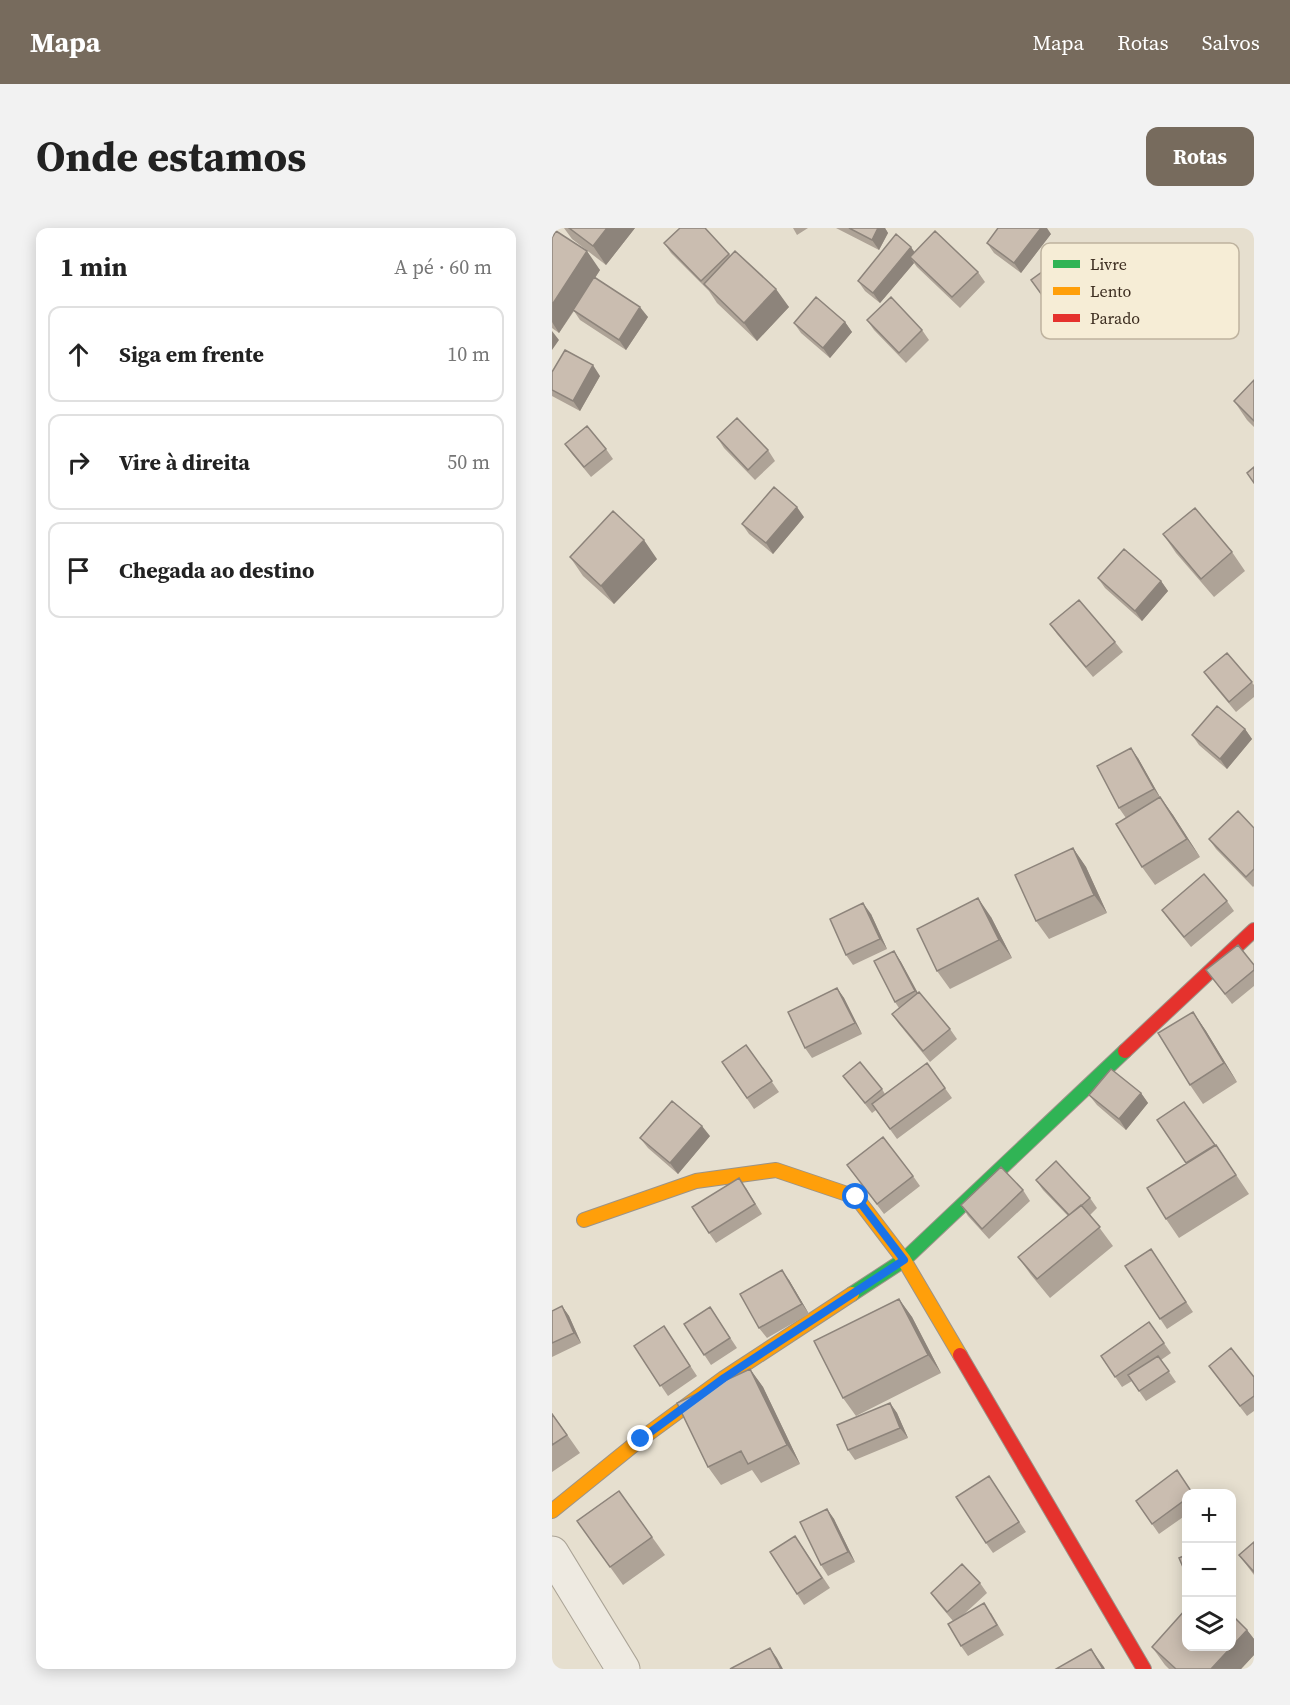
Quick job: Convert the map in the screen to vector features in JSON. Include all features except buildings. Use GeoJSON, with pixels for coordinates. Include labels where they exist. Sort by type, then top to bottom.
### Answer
{"type":"FeatureCollection","features":[{"type":"Feature","properties":{"kind":"street"},"geometry":{"type":"LineString","coordinates":[[552,1511],[641,1439],[724,1378],[904,1260],[1254,930]]}},
{"type":"Feature","properties":{"kind":"street"},"geometry":{"type":"LineString","coordinates":[[584,1220],[696,1180],[776,1170],[856,1197],[904,1260],[1144,1669]]}},
{"type":"Feature","properties":{"kind":"street"},"geometry":{"type":"LineString","coordinates":[[552,1552],[623,1669]]}},
{"type":"Feature","properties":{"kind":"traffic: fast"},"geometry":{"type":"LineString","coordinates":[[852,1294],[904,1260],[1125,1051]]}},
{"type":"Feature","properties":{"kind":"traffic: slow"},"geometry":{"type":"LineString","coordinates":[[584,1220],[696,1181],[776,1170],[856,1197],[904,1260],[960,1355]]}},
{"type":"Feature","properties":{"kind":"traffic: slow"},"geometry":{"type":"LineString","coordinates":[[552,1511],[641,1439],[724,1378],[852,1294]]}},
{"type":"Feature","properties":{"kind":"traffic: jam"},"geometry":{"type":"LineString","coordinates":[[1125,1051],[1254,930]]}},
{"type":"Feature","properties":{"kind":"traffic: jam"},"geometry":{"type":"LineString","coordinates":[[960,1355],[1144,1669]]}},
{"type":"Feature","properties":{"kind":"route"},"geometry":{"type":"LineString","coordinates":[[641,1439],[724,1378],[904,1260],[856,1197]]}}]}
